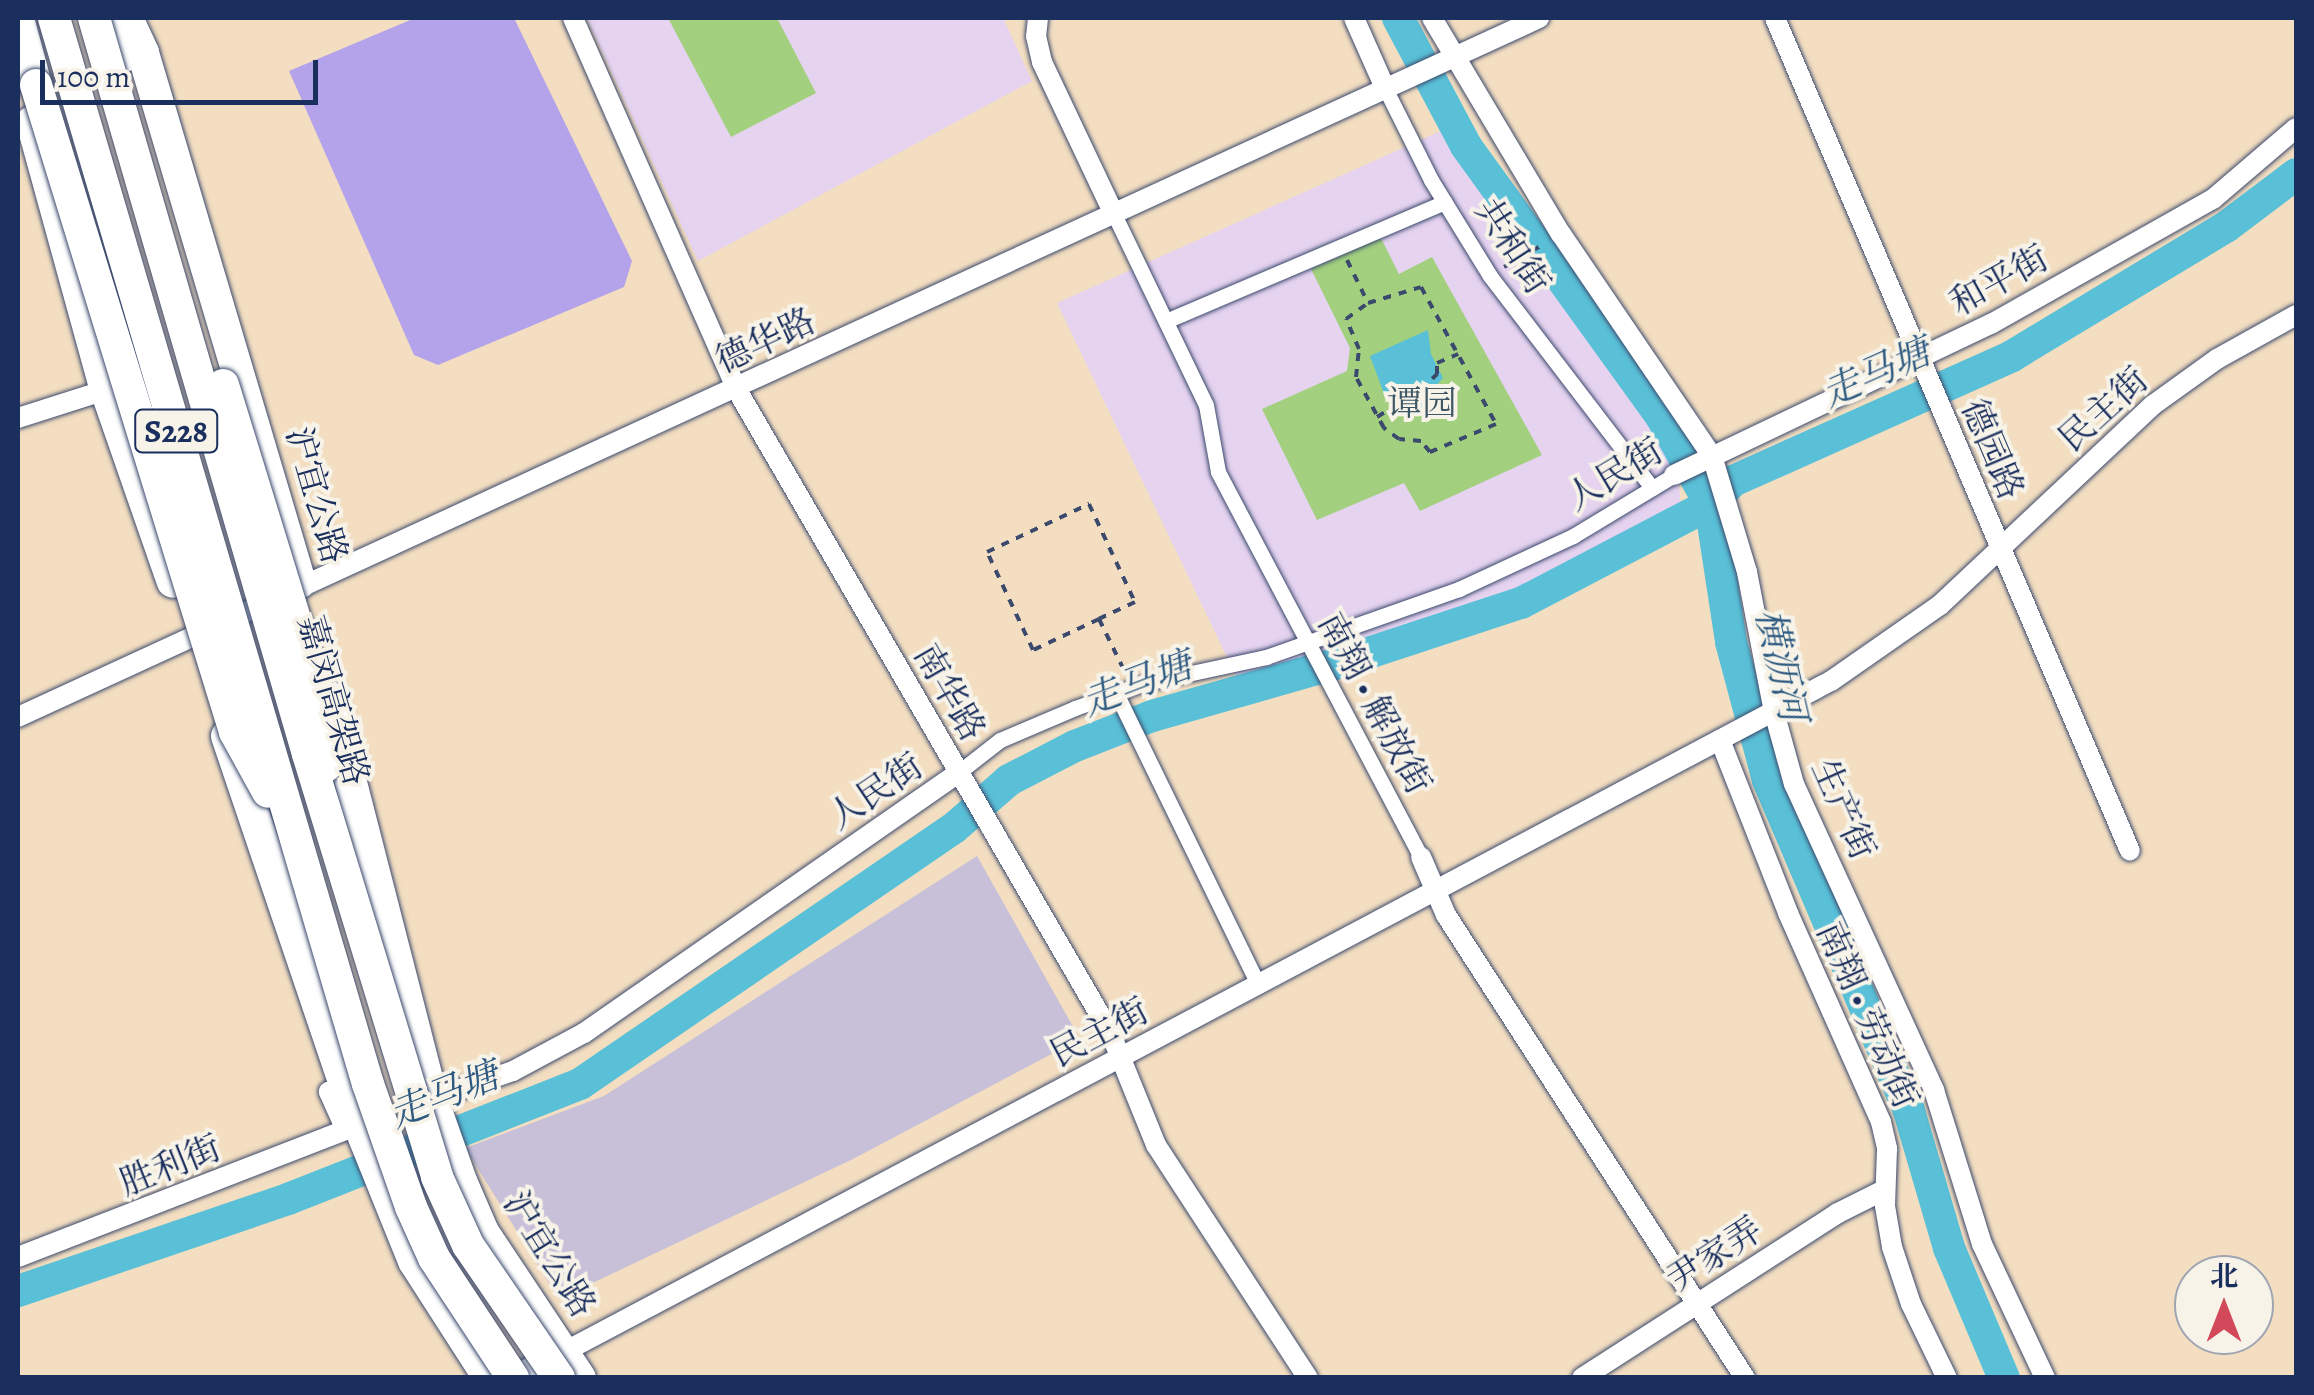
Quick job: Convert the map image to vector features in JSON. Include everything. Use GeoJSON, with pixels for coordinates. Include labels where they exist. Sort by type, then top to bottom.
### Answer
{"type":"FeatureCollection","features":[{"type":"Feature","properties":{"kind":"main road"},"geometry":{"type":"LineString","coordinates":[[18,18],[26,79],[106,390],[346,1086],[355,1134],[382,1181],[414,1261],[489,1378]]}},
{"type":"Feature","properties":{"kind":"main road","name":"S228"},"geometry":{"type":"LineString","coordinates":[[54,18],[368,1084],[410,1207],[434,1258],[510,1378]]}},
{"type":"Feature","properties":{"kind":"main road","name":"嘉闵高架路"},"geometry":{"type":"LineString","coordinates":[[94,18],[331,831],[437,1177],[468,1245],[568,1369]]}},
{"type":"Feature","properties":{"kind":"main road"},"geometry":{"type":"LineString","coordinates":[[112,18],[320,703],[331,831]]}},
{"type":"Feature","properties":{"kind":"main road","name":"沪宜公路"},"geometry":{"type":"LineString","coordinates":[[127,18],[143,53],[301,587],[434,1108],[483,1232],[568,1369]]}},
{"type":"Feature","properties":{"kind":"main road"},"geometry":{"type":"LineString","coordinates":[[26,79],[235,732],[298,844]]}},
{"type":"Feature","properties":{"kind":"street","name":"南华路"},"geometry":{"type":"LineString","coordinates":[[573,18],[737,390],[992,824],[1122,1056],[1156,1145],[1308,1378]]}},
{"type":"Feature","properties":{"kind":"street","name":"南翔 • 解放街"},"geometry":{"type":"LineString","coordinates":[[1038,18],[1036,36],[1042,62],[1206,405],[1218,472],[1421,857],[1446,915],[1700,1302],[1745,1378]]}},
{"type":"Feature","properties":{"kind":"street","name":"共和街"},"geometry":{"type":"LineString","coordinates":[[1354,18],[1384,88],[1446,202],[1520,319],[1591,403],[1652,488]]}},
{"type":"Feature","properties":{"kind":"street","name":"生产街"},"geometry":{"type":"LineString","coordinates":[[1432,18],[1561,234],[1704,460],[1719,476],[1794,784],[1934,1090],[1982,1244],[2045,1378]]}},
{"type":"Feature","properties":{"kind":"street","name":"德华路"},"geometry":{"type":"LineString","coordinates":[[18,717],[737,390],[1113,212],[1539,18]]}},
{"type":"Feature","properties":{"kind":"street","name":"德园路"},"geometry":{"type":"LineString","coordinates":[[1775,18],[2130,851]]}},
{"type":"Feature","properties":{"kind":"street","name":"和平街"},"geometry":{"type":"LineString","coordinates":[[1704,460],[1920,359],[2214,199],[2296,128]]}},
{"type":"Feature","properties":{"kind":"street"},"geometry":{"type":"LineString","coordinates":[[1166,321],[1446,202]]}},
{"type":"Feature","properties":{"kind":"street","name":"民主街"},"geometry":{"type":"LineString","coordinates":[[510,1378],[568,1369],[1122,1056],[1774,712],[1892,642],[2000,548],[2153,404],[2217,358],[2296,315]]}},
{"type":"Feature","properties":{"kind":"street"},"geometry":{"type":"LineString","coordinates":[[18,418],[106,390]]}},
{"type":"Feature","properties":{"kind":"street","name":"人民街"},"geometry":{"type":"LineString","coordinates":[[434,1108],[584,1033],[965,780],[1000,740],[1124,691],[1241,664],[1507,568],[1573,536],[1704,460]]}},
{"type":"Feature","properties":{"kind":"street"},"geometry":{"type":"LineString","coordinates":[[1124,691],[1124,710],[1258,984]]}},
{"type":"Feature","properties":{"kind":"street","name":"南翔 • 劳动街"},"geometry":{"type":"LineString","coordinates":[[1720,740],[1788,912],[1882,1122],[1887,1150],[1884,1190],[1888,1227],[1900,1275],[1947,1378]]}},
{"type":"Feature","properties":{"kind":"street","name":"胜利街"},"geometry":{"type":"LineString","coordinates":[[18,1257],[355,1134]]}},
{"type":"Feature","properties":{"kind":"street","name":"尹家弄"},"geometry":{"type":"LineString","coordinates":[[1582,1378],[1838,1214],[1884,1190]]}},
{"type":"Feature","properties":{"kind":"path"},"geometry":{"type":"LineString","coordinates":[[1514,261],[1561,234]]}},
{"type":"Feature","properties":{"kind":"path"},"geometry":{"type":"LineString","coordinates":[[1340,246],[1368,304]]}},
{"type":"Feature","properties":{"kind":"path"},"geometry":{"type":"LineString","coordinates":[[1422,287],[1496,424],[1430,452],[1421,441],[1399,438],[1384,428],[1356,377],[1359,350],[1346,319],[1368,304],[1422,287]]}},
{"type":"Feature","properties":{"kind":"path"},"geometry":{"type":"LineString","coordinates":[[1377,417],[1404,404],[1437,374],[1437,363],[1458,354]]}},
{"type":"Feature","properties":{"kind":"path"},"geometry":{"type":"LineString","coordinates":[[1088,504],[1135,602],[1098,619],[1033,650],[987,552],[1088,504]]}},
{"type":"Feature","properties":{"kind":"path"},"geometry":{"type":"LineString","coordinates":[[1098,619],[1124,691]]}},
{"type":"Feature","properties":{"kind":"shaded area"},"geometry":{"type":"Polygon","coordinates":[[[587,18],[1003,18],[1032,81],[698,261],[587,18]]]}},
{"type":"Feature","properties":{"kind":"shaded area"},"geometry":{"type":"Polygon","coordinates":[[[1443,130],[1677,463],[1681,507],[1619,567],[1239,682],[1057,303],[1443,130]]]}},
{"type":"Feature","properties":{"kind":"shaded area"},"geometry":{"type":"Polygon","coordinates":[[[977,856],[1080,1039],[853,1159],[559,1299],[465,1148],[604,1096],[977,856]]]}},
{"type":"Feature","properties":{"kind":"green space"},"geometry":{"type":"Polygon","coordinates":[[[668,18],[777,18],[816,93],[731,137],[668,18]]]}},
{"type":"Feature","properties":{"kind":"green space","name":"谭园"},"geometry":{"type":"Polygon","coordinates":[[[1381,238],[1399,274],[1432,257],[1542,455],[1420,511],[1404,483],[1317,520],[1262,409],[1347,371],[1350,348],[1311,269],[1381,238]]]}},
{"type":"Feature","properties":{"kind":"water"},"geometry":{"type":"Polygon","coordinates":[[[1428,330],[1431,354],[1443,378],[1435,387],[1443,398],[1442,411],[1424,421],[1416,406],[1400,395],[1386,399],[1370,356],[1428,330]]]}},
{"type":"Feature","properties":{"kind":"building"},"geometry":{"type":"Polygon","coordinates":[[[415,18],[514,18],[632,261],[624,287],[438,365],[414,355],[289,71],[415,18]]]}},
{"type":"Feature","properties":{"kind":"waterway","name":"横沥河"},"geometry":{"type":"LineString","coordinates":[[1398,18],[1466,146],[1662,418],[1710,504],[1731,642],[1768,780],[1909,1111],[1949,1248],[2004,1378]]}},
{"type":"Feature","properties":{"kind":"waterway","name":"走马塘"},"geometry":{"type":"LineString","coordinates":[[18,1291],[288,1199],[580,1084],[954,828],[1009,780],[1075,746],[1152,716],[1335,664],[1521,603],[1710,504],[1733,481],[2012,356],[2226,227],[2296,174]]}}]}
